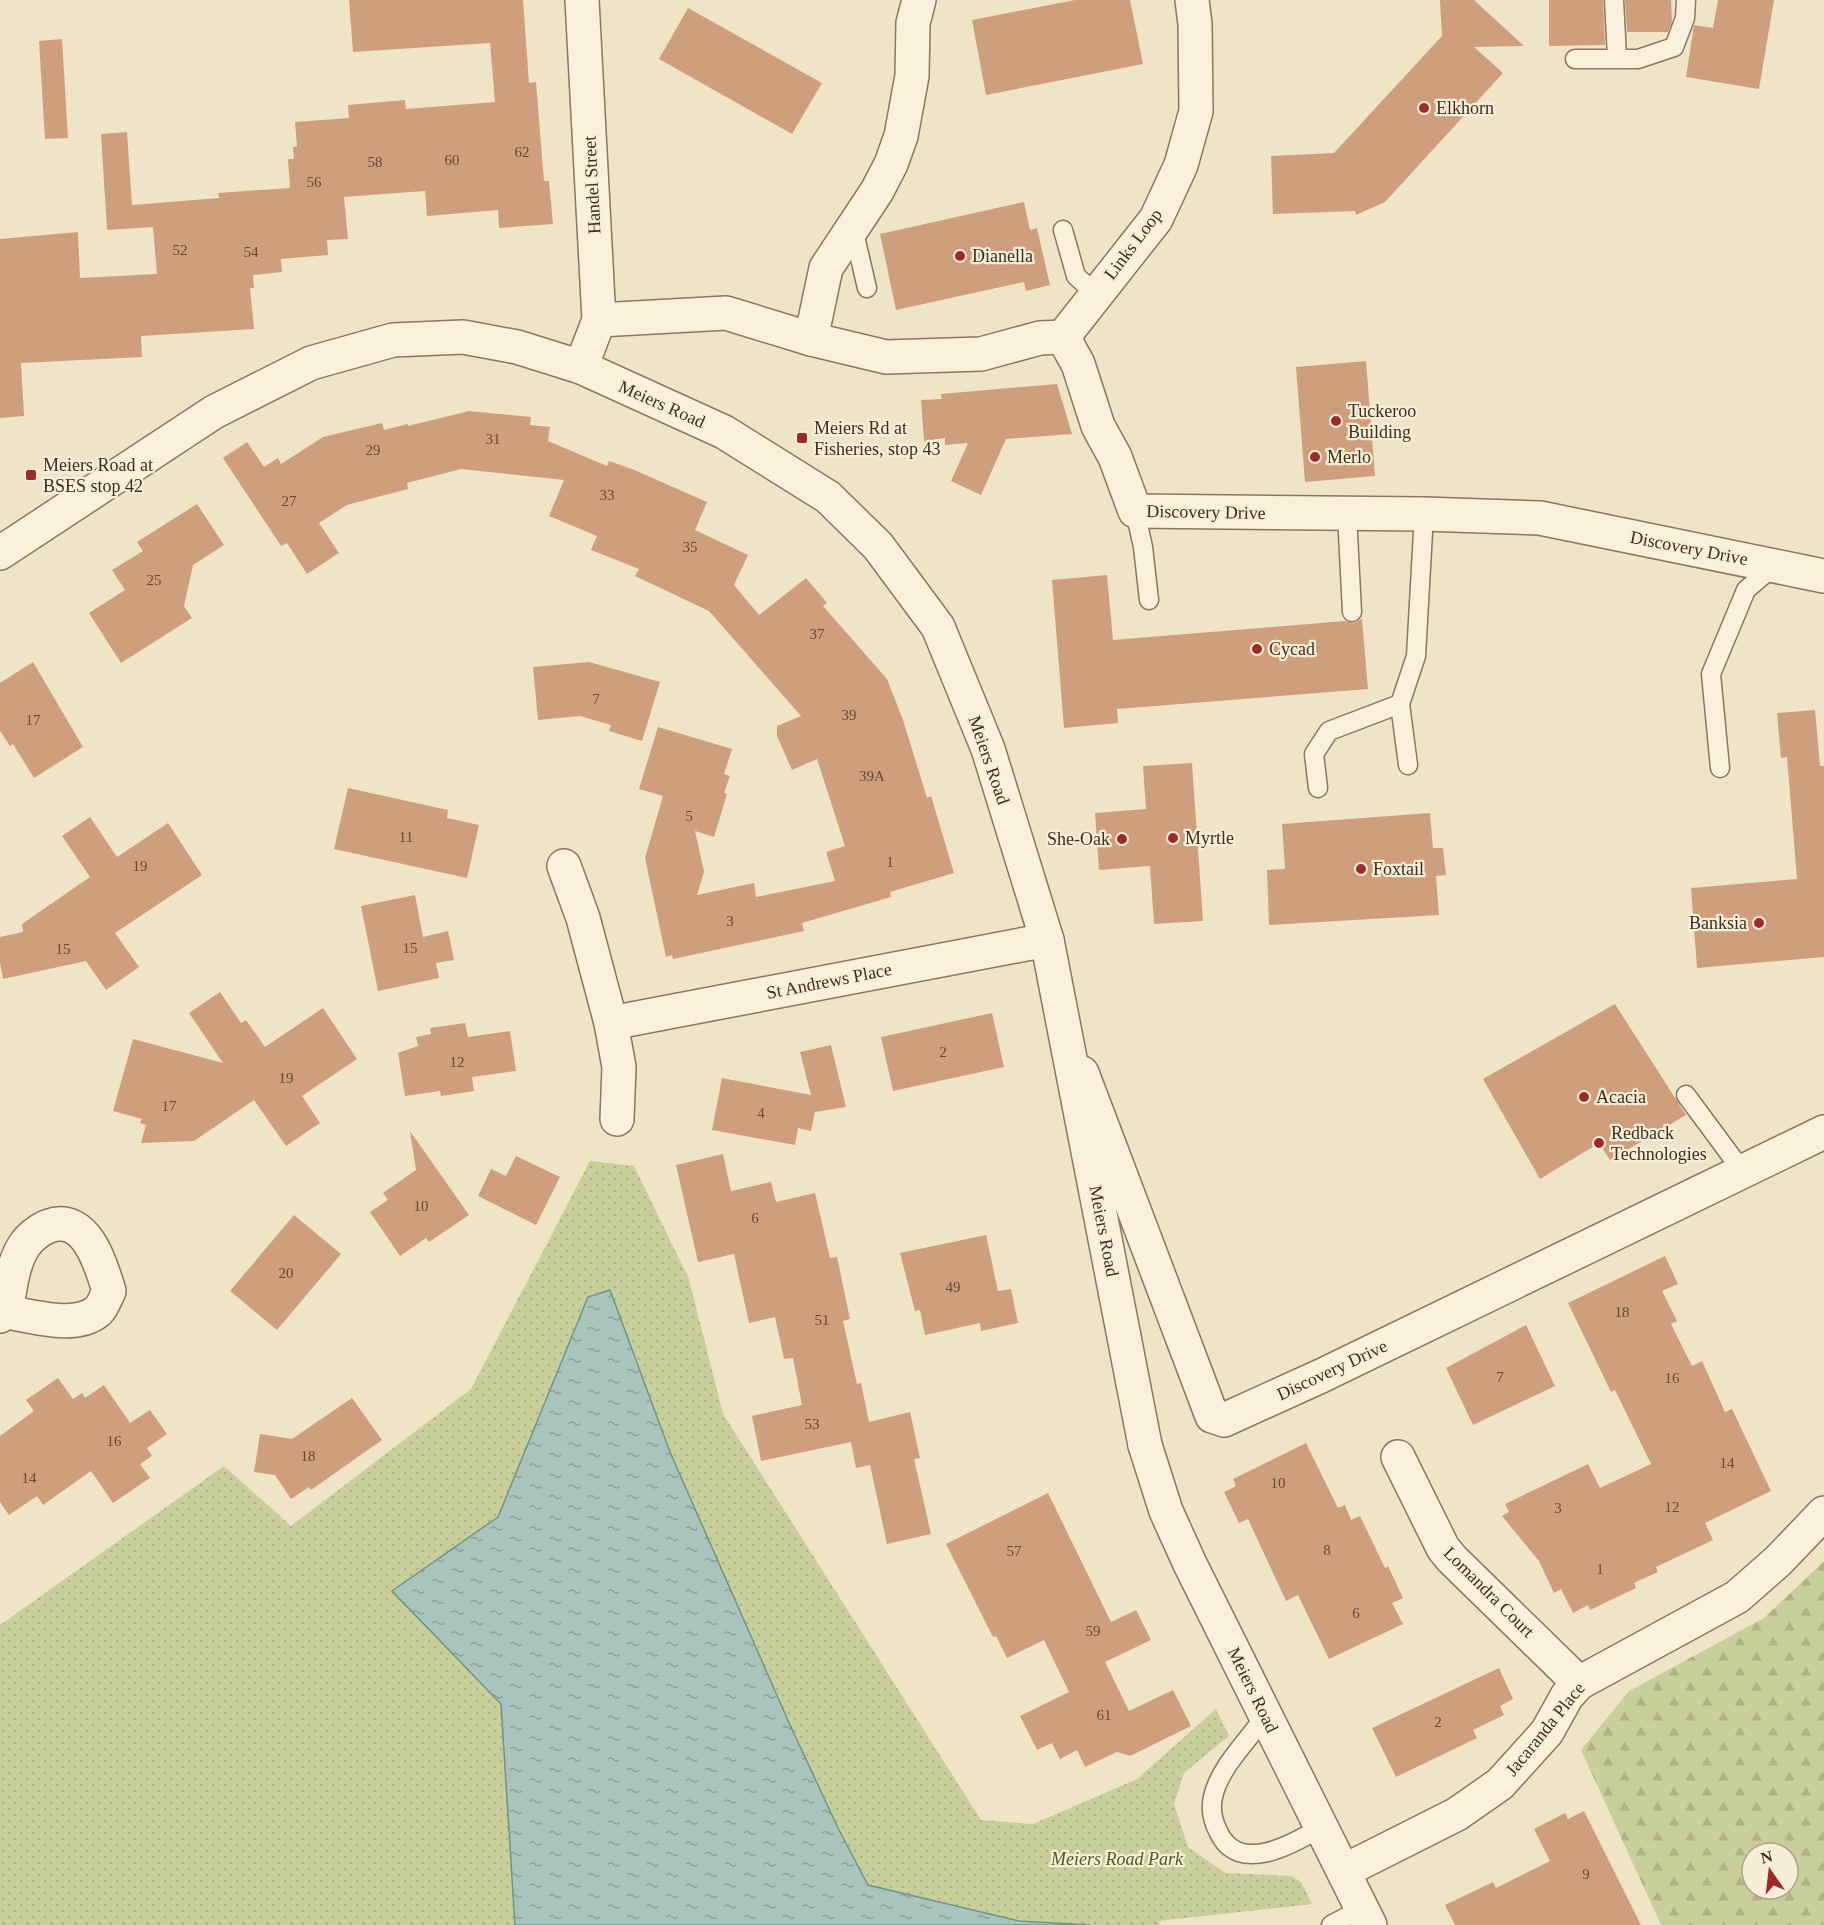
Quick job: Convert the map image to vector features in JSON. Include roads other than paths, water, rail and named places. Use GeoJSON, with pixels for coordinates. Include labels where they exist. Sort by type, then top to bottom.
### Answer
{"type":"FeatureCollection","features":[{"type":"Feature","properties":{"kind":"street","name":"Handel Street"},"geometry":{"type":"LineString","coordinates":[[581,367],[599,320],[582,0]]}},
{"type":"Feature","properties":{"kind":"street"},"geometry":{"type":"LineString","coordinates":[[811,339],[826,268],[891,164],[900,136],[912,76],[913,23],[919,0]]}},
{"type":"Feature","properties":{"kind":"street","name":"Links Loop"},"geometry":{"type":"LineString","coordinates":[[1063,338],[1156,219],[1181,165],[1196,111],[1196,24],[1191,0]]}},
{"type":"Feature","properties":{"kind":"street"},"geometry":{"type":"LineString","coordinates":[[599,320],[726,313],[811,339],[886,357],[981,354],[1040,338],[1063,338]]}},
{"type":"Feature","properties":{"kind":"street","name":"Meiers Road"},"geometry":{"type":"LineString","coordinates":[[0,553],[214,411],[311,363],[393,340],[464,338],[517,347],[581,367],[724,432],[828,497],[878,546],[938,627],[988,749],[1047,940],[1145,1445],[1166,1510],[1320,1828],[1344,1871],[1349,1922]]}},
{"type":"Feature","properties":{"kind":"street","name":"Discovery Drive"},"geometry":{"type":"LineString","coordinates":[[1063,338],[1078,364],[1098,426],[1115,457],[1135,512],[1424,514],[1540,518],[1824,576]]}},
{"type":"Feature","properties":{"kind":"street"},"geometry":{"type":"LineString","coordinates":[[564,866],[583,918],[611,1023],[619,1067],[617,1119]]}},
{"type":"Feature","properties":{"kind":"street","name":"St Andrews Place"},"geometry":{"type":"LineString","coordinates":[[611,1023],[1047,940]]}},
{"type":"Feature","properties":{"kind":"street","name":"Discovery Drive"},"geometry":{"type":"LineString","coordinates":[[1065,1028],[1212,1416],[1224,1420],[1331,1371],[1824,1132]]}},
{"type":"Feature","properties":{"kind":"street","name":"Lomandra Court"},"geometry":{"type":"LineString","coordinates":[[1398,1457],[1443,1548],[1579,1683]]}},
{"type":"Feature","properties":{"kind":"street","name":"Jacaranda Place"},"geometry":{"type":"LineString","coordinates":[[1344,1871],[1457,1814],[1500,1784],[1547,1732],[1568,1696],[1579,1683],[1737,1596],[1778,1561],[1824,1513]]}},
{"type":"Feature","properties":{"kind":"lane"},"geometry":{"type":"LineString","coordinates":[[1614,0],[1617,57]]}},
{"type":"Feature","properties":{"kind":"lane"},"geometry":{"type":"LineString","coordinates":[[1575,59],[1617,57],[1638,59],[1674,46],[1685,18],[1686,0]]}},
{"type":"Feature","properties":{"kind":"lane"},"geometry":{"type":"LineString","coordinates":[[853,228],[867,288]]}},
{"type":"Feature","properties":{"kind":"lane"},"geometry":{"type":"LineString","coordinates":[[1063,230],[1076,276],[1096,294]]}},
{"type":"Feature","properties":{"kind":"lane"},"geometry":{"type":"LineString","coordinates":[[1135,512],[1143,547],[1149,600]]}},
{"type":"Feature","properties":{"kind":"lane"},"geometry":{"type":"LineString","coordinates":[[1347,514],[1352,612]]}},
{"type":"Feature","properties":{"kind":"lane"},"geometry":{"type":"LineString","coordinates":[[1408,765],[1400,704],[1416,656],[1424,514]]}},
{"type":"Feature","properties":{"kind":"lane"},"geometry":{"type":"LineString","coordinates":[[1720,768],[1711,674],[1746,590],[1775,565]]}},
{"type":"Feature","properties":{"kind":"lane"},"geometry":{"type":"LineString","coordinates":[[1318,788],[1314,754],[1329,731],[1400,704]]}},
{"type":"Feature","properties":{"kind":"lane"},"geometry":{"type":"LineString","coordinates":[[1686,1095],[1743,1172]]}},
{"type":"Feature","properties":{"kind":"lane"},"geometry":{"type":"LineString","coordinates":[[1266,1716],[1224,1772],[1213,1796],[1212,1819],[1220,1835],[1238,1852],[1261,1853],[1287,1847],[1320,1828]]}},
{"type":"Feature","properties":{"kind":"water"},"geometry":{"type":"Polygon","coordinates":[[[610,1290],[670,1452],[790,1725],[838,1828],[868,1885],[1019,1921],[1090,1925],[515,1925],[501,1704],[392,1591],[498,1517],[588,1297],[610,1290]]]}},
{"type":"Feature","properties":{"kind":"place","name":"Elkhorn"},"geometry":{"type":"Point","coordinates":[1424,108]}},
{"type":"Feature","properties":{"kind":"place","name":"Dianella"},"geometry":{"type":"Point","coordinates":[960,256]}},
{"type":"Feature","properties":{"kind":"place","name":"Tuckeroo Building"},"geometry":{"type":"Point","coordinates":[1336,421]}},
{"type":"Feature","properties":{"kind":"place","name":"Meiers Rd at Fisheries, stop 43"},"geometry":{"type":"Point","coordinates":[802,438]}},
{"type":"Feature","properties":{"kind":"place","name":"Merlo"},"geometry":{"type":"Point","coordinates":[1315,457]}},
{"type":"Feature","properties":{"kind":"place","name":"Meiers Road at BSES stop 42"},"geometry":{"type":"Point","coordinates":[31,475]}},
{"type":"Feature","properties":{"kind":"place","name":"Cycad"},"geometry":{"type":"Point","coordinates":[1257,649]}},
{"type":"Feature","properties":{"kind":"place","name":"Myrtle"},"geometry":{"type":"Point","coordinates":[1173,838]}},
{"type":"Feature","properties":{"kind":"place","name":"She-Oak"},"geometry":{"type":"Point","coordinates":[1122,839]}},
{"type":"Feature","properties":{"kind":"place","name":"Foxtail"},"geometry":{"type":"Point","coordinates":[1361,869]}},
{"type":"Feature","properties":{"kind":"place","name":"Banksia"},"geometry":{"type":"Point","coordinates":[1759,923]}},
{"type":"Feature","properties":{"kind":"place","name":"Acacia"},"geometry":{"type":"Point","coordinates":[1584,1097]}},
{"type":"Feature","properties":{"kind":"place","name":"Redback Technologies"},"geometry":{"type":"Point","coordinates":[1599,1143]}},
{"type":"Feature","properties":{"kind":"park label","name":"Meiers Road Park"},"geometry":{"type":"Point","coordinates":[1117,1859]}}]}
